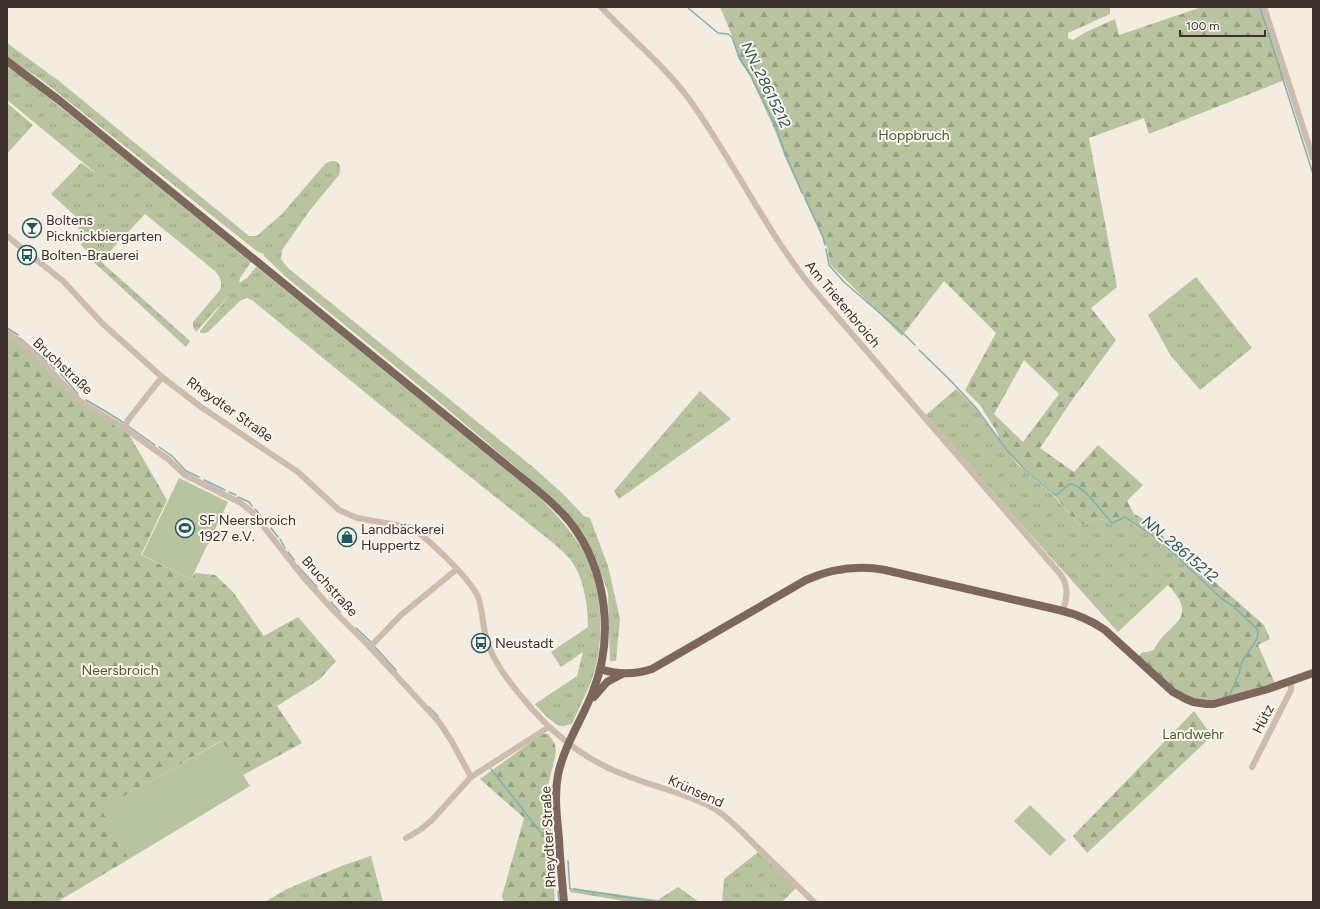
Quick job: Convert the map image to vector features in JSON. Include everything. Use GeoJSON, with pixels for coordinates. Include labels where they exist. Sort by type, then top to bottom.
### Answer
{"type":"FeatureCollection","features":[{"type":"Feature","properties":{"kind":"main road"},"geometry":{"type":"LineString","coordinates":[[7,61],[50,93],[537,490],[570,522],[591,558],[598,576],[603,598],[605,640],[595,688],[568,744]]}},
{"type":"Feature","properties":{"kind":"main road"},"geometry":{"type":"LineString","coordinates":[[600,669],[622,674],[642,672],[656,667],[795,586],[820,574],[844,569],[862,568],[882,569],[1063,610],[1084,618],[1105,630],[1174,692],[1193,702],[1206,704],[1221,702],[1313,673]]}},
{"type":"Feature","properties":{"kind":"main road"},"geometry":{"type":"LineString","coordinates":[[1291,681],[1298,674],[1313,668]]}},
{"type":"Feature","properties":{"kind":"main road"},"geometry":{"type":"LineString","coordinates":[[586,709],[605,684],[622,674]]}},
{"type":"Feature","properties":{"kind":"main road","name":"Rheydter Straße"},"geometry":{"type":"LineString","coordinates":[[564,902],[556,800],[559,771],[568,744]]}},
{"type":"Feature","properties":{"kind":"street","name":"Am Trietenbroich"},"geometry":{"type":"LineString","coordinates":[[601,7],[673,79],[685,94],[711,131],[791,260],[813,290],[1061,575],[1065,583],[1067,593],[1063,610]]}},
{"type":"Feature","properties":{"kind":"street"},"geometry":{"type":"LineString","coordinates":[[1264,7],[1313,158]]}},
{"type":"Feature","properties":{"kind":"street","name":"Rheydter Straße"},"geometry":{"type":"LineString","coordinates":[[7,236],[64,281],[103,324],[162,377],[201,407],[298,472],[339,510],[358,518],[412,529],[424,538],[467,580],[478,598],[484,634],[495,660],[511,683],[549,727],[568,744]]}},
{"type":"Feature","properties":{"kind":"street","name":"Bruchstraße"},"geometry":{"type":"LineString","coordinates":[[7,333],[18,340],[46,366],[80,401],[124,428],[168,459],[187,476],[241,503],[250,510],[266,528],[304,578],[370,647],[442,727],[471,777]]}},
{"type":"Feature","properties":{"kind":"street"},"geometry":{"type":"LineString","coordinates":[[124,428],[162,377]]}},
{"type":"Feature","properties":{"kind":"street"},"geometry":{"type":"LineString","coordinates":[[370,647],[401,615],[457,569]]}},
{"type":"Feature","properties":{"kind":"street","name":"Hütz"},"geometry":{"type":"LineString","coordinates":[[1252,767],[1292,690],[1291,681]]}},
{"type":"Feature","properties":{"kind":"street"},"geometry":{"type":"LineString","coordinates":[[406,838],[423,828],[436,816],[471,777],[549,727]]}},
{"type":"Feature","properties":{"kind":"street","name":"Krünsend"},"geometry":{"type":"LineString","coordinates":[[568,744],[584,755],[616,772],[698,802],[719,812],[736,826],[814,902]]}},
{"type":"Feature","properties":{"kind":"green space","name":"Hoppbruch"},"geometry":{"type":"Polygon","coordinates":[[[720,7],[1110,7],[1110,14],[1068,33],[1068,38],[1073,40],[1086,32],[1115,19],[1119,35],[1202,7],[1264,7],[1287,79],[1149,134],[1144,118],[1089,138],[1117,287],[1091,308],[1116,340],[1070,403],[1040,448],[1074,472],[1098,445],[1143,485],[1127,501],[1134,514],[1142,518],[1264,625],[1270,639],[1258,645],[1276,686],[1221,702],[1184,698],[1137,658],[1143,652],[1154,650],[1159,641],[1178,621],[1182,614],[1182,607],[1178,597],[1168,585],[1187,567],[1154,537],[1125,521],[1111,524],[1103,519],[1079,525],[1053,494],[1054,493],[1019,464],[1000,441],[997,432],[980,405],[965,390],[996,333],[944,281],[902,336],[830,264],[827,247],[785,157],[774,128],[750,76],[738,58],[734,40],[720,7]],[[1024,360],[994,414],[1023,442],[1059,394],[1024,360]]]}},
{"type":"Feature","properties":{"kind":"green space"},"geometry":{"type":"Polygon","coordinates":[[[7,43],[59,81],[249,236],[258,235],[282,214],[325,164],[332,161],[338,162],[340,167],[339,175],[310,210],[282,250],[281,259],[288,268],[534,468],[563,494],[584,516],[590,518],[608,566],[620,619],[616,661],[610,661],[608,593],[596,559],[572,518],[524,474],[439,402],[286,277],[264,256],[264,254],[258,252],[43,81],[7,57],[7,43]]]}},
{"type":"Feature","properties":{"kind":"green space"},"geometry":{"type":"Polygon","coordinates":[[[7,67],[21,76],[93,133],[251,262],[240,278],[239,283],[247,278],[257,267],[539,497],[551,509],[582,549],[589,563],[598,597],[600,614],[599,650],[596,667],[591,682],[572,724],[563,726],[555,723],[535,704],[577,676],[583,652],[561,667],[551,652],[588,627],[587,610],[582,583],[575,566],[570,559],[552,542],[405,425],[252,300],[247,298],[240,301],[209,331],[206,333],[200,333],[200,331],[230,294],[196,332],[193,327],[193,322],[220,290],[220,278],[215,271],[145,214],[101,261],[98,259],[190,341],[186,347],[86,255],[88,252],[81,245],[87,237],[78,228],[83,223],[51,194],[81,163],[97,174],[7,100],[7,67]]]}},
{"type":"Feature","properties":{"kind":"green space"},"geometry":{"type":"Polygon","coordinates":[[[7,103],[33,125],[7,154],[7,103]]]}},
{"type":"Feature","properties":{"kind":"green space"},"geometry":{"type":"Polygon","coordinates":[[[1196,277],[1252,348],[1200,390],[1171,356],[1148,315],[1196,277]]]}},
{"type":"Feature","properties":{"kind":"green space","name":"Neersbroich"},"geometry":{"type":"Polygon","coordinates":[[[7,334],[47,368],[78,402],[127,431],[167,500],[141,555],[191,579],[195,573],[215,575],[233,592],[264,636],[298,617],[336,661],[320,679],[277,706],[302,743],[243,775],[221,741],[102,809],[129,859],[57,902],[7,902],[7,334]]]}},
{"type":"Feature","properties":{"kind":"green space"},"geometry":{"type":"Polygon","coordinates":[[[956,389],[974,407],[1018,465],[1052,494],[1079,525],[1103,519],[1111,524],[1125,521],[1154,537],[1187,567],[1118,632],[926,415],[956,389]]]}},
{"type":"Feature","properties":{"kind":"green space"},"geometry":{"type":"Polygon","coordinates":[[[700,391],[731,419],[619,499],[614,491],[700,391]]]}},
{"type":"Feature","properties":{"kind":"green space","name":"SF Neersbroich 1927 e.V."},"geometry":{"type":"Polygon","coordinates":[[[179,478],[228,502],[191,579],[142,555],[179,478]]]}},
{"type":"Feature","properties":{"kind":"green space","name":"Landwehr"},"geometry":{"type":"Polygon","coordinates":[[[1194,711],[1212,736],[1087,853],[1073,836],[1194,711]]]}},
{"type":"Feature","properties":{"kind":"green space"},"geometry":{"type":"Polygon","coordinates":[[[542,734],[548,734],[554,742],[556,749],[546,795],[551,801],[551,850],[555,902],[504,902],[502,896],[524,818],[480,779],[542,734]]]}},
{"type":"Feature","properties":{"kind":"green space"},"geometry":{"type":"Polygon","coordinates":[[[222,741],[250,786],[129,859],[101,809],[222,741]]]}},
{"type":"Feature","properties":{"kind":"green space"},"geometry":{"type":"Polygon","coordinates":[[[1030,805],[1066,840],[1050,856],[1014,821],[1030,805]]]}},
{"type":"Feature","properties":{"kind":"green space"},"geometry":{"type":"Polygon","coordinates":[[[758,852],[796,888],[782,902],[722,902],[724,879],[758,852]]]}},
{"type":"Feature","properties":{"kind":"green space"},"geometry":{"type":"Polygon","coordinates":[[[371,856],[383,902],[316,902],[308,880],[344,865],[371,856]]]}},
{"type":"Feature","properties":{"kind":"green space"},"geometry":{"type":"Polygon","coordinates":[[[308,880],[316,902],[265,902],[285,890],[308,880]]]}},
{"type":"Feature","properties":{"kind":"green space"},"geometry":{"type":"Polygon","coordinates":[[[678,887],[699,902],[630,902],[570,892],[570,888],[658,900],[678,887]]]}},
{"type":"Feature","properties":{"kind":"waterway","name":"NN_28615212"},"geometry":{"type":"LineString","coordinates":[[687,7],[718,33],[728,34],[732,37],[739,57],[751,76],[776,127],[786,156],[802,193]]}},
{"type":"Feature","properties":{"kind":"waterway"},"geometry":{"type":"LineString","coordinates":[[1260,7],[1313,174]]}},
{"type":"Feature","properties":{"kind":"waterway","name":"NN_28615212"},"geometry":{"type":"LineString","coordinates":[[805,198],[823,237],[825,245]]}},
{"type":"Feature","properties":{"kind":"waterway","name":"NN_28615212"},"geometry":{"type":"LineString","coordinates":[[826,249],[829,265],[844,282],[915,345]]}},
{"type":"Feature","properties":{"kind":"waterway"},"geometry":{"type":"LineString","coordinates":[[7,328],[18,335]]}},
{"type":"Feature","properties":{"kind":"waterway"},"geometry":{"type":"LineString","coordinates":[[20,338],[47,362]]}},
{"type":"Feature","properties":{"kind":"waterway","name":"NN_28615212"},"geometry":{"type":"LineString","coordinates":[[919,350],[976,408],[1006,449],[1025,470],[1055,495],[1069,484],[1075,485],[1087,494],[1112,523],[1125,517],[1156,538],[1256,628],[1258,631],[1257,639],[1242,662],[1229,697]]}},
{"type":"Feature","properties":{"kind":"waterway"},"geometry":{"type":"LineString","coordinates":[[50,364],[55,369]]}},
{"type":"Feature","properties":{"kind":"waterway"},"geometry":{"type":"LineString","coordinates":[[60,373],[78,394]]}},
{"type":"Feature","properties":{"kind":"waterway"},"geometry":{"type":"LineString","coordinates":[[86,400],[124,423]]}},
{"type":"Feature","properties":{"kind":"waterway"},"geometry":{"type":"LineString","coordinates":[[128,426],[155,445]]}},
{"type":"Feature","properties":{"kind":"waterway"},"geometry":{"type":"LineString","coordinates":[[159,447],[172,456],[186,471],[199,477]]}},
{"type":"Feature","properties":{"kind":"waterway"},"geometry":{"type":"LineString","coordinates":[[204,480],[225,490]]}},
{"type":"Feature","properties":{"kind":"waterway"},"geometry":{"type":"LineString","coordinates":[[229,492],[236,495]]}},
{"type":"Feature","properties":{"kind":"waterway"},"geometry":{"type":"LineString","coordinates":[[238,497],[249,502],[252,506]]}},
{"type":"Feature","properties":{"kind":"waterway"},"geometry":{"type":"LineString","coordinates":[[255,509],[260,515]]}},
{"type":"Feature","properties":{"kind":"waterway"},"geometry":{"type":"LineString","coordinates":[[262,517],[268,525]]}},
{"type":"Feature","properties":{"kind":"waterway"},"geometry":{"type":"LineString","coordinates":[[271,528],[278,537]]}},
{"type":"Feature","properties":{"kind":"waterway"},"geometry":{"type":"LineString","coordinates":[[280,539],[285,548]]}},
{"type":"Feature","properties":{"kind":"waterway"},"geometry":{"type":"LineString","coordinates":[[288,552],[294,560]]}},
{"type":"Feature","properties":{"kind":"waterway"},"geometry":{"type":"LineString","coordinates":[[297,565],[317,587]]}},
{"type":"Feature","properties":{"kind":"waterway"},"geometry":{"type":"LineString","coordinates":[[331,602],[340,612]]}},
{"type":"Feature","properties":{"kind":"waterway"},"geometry":{"type":"LineString","coordinates":[[356,628],[372,643]]}},
{"type":"Feature","properties":{"kind":"waterway"},"geometry":{"type":"LineString","coordinates":[[375,647],[396,670]]}},
{"type":"Feature","properties":{"kind":"waterway"},"geometry":{"type":"LineString","coordinates":[[429,707],[438,716]]}},
{"type":"Feature","properties":{"kind":"waterway"},"geometry":{"type":"LineString","coordinates":[[491,769],[554,849]]}},
{"type":"Feature","properties":{"kind":"waterway"},"geometry":{"type":"LineString","coordinates":[[568,861],[570,889]]}},
{"type":"Feature","properties":{"kind":"waterway"},"geometry":{"type":"LineString","coordinates":[[574,889],[658,902]]}},
{"type":"Feature","properties":{"kind":"waterway"},"geometry":{"type":"LineString","coordinates":[[558,891],[559,902]]}},
{"type":"Feature","properties":{"kind":"place","name":"Boltens Picknickbiergarten"},"geometry":{"type":"Point","coordinates":[32,228]}},
{"type":"Feature","properties":{"kind":"place","name":"Bolten-Brauerei"},"geometry":{"type":"Point","coordinates":[27,255]}},
{"type":"Feature","properties":{"kind":"place","name":"SF Neersbroich 1927 e.V."},"geometry":{"type":"Point","coordinates":[185,528]}},
{"type":"Feature","properties":{"kind":"place","name":"Landbäckerei Huppertz"},"geometry":{"type":"Point","coordinates":[347,537]}},
{"type":"Feature","properties":{"kind":"place","name":"Neustadt"},"geometry":{"type":"Point","coordinates":[481,643]}}]}
